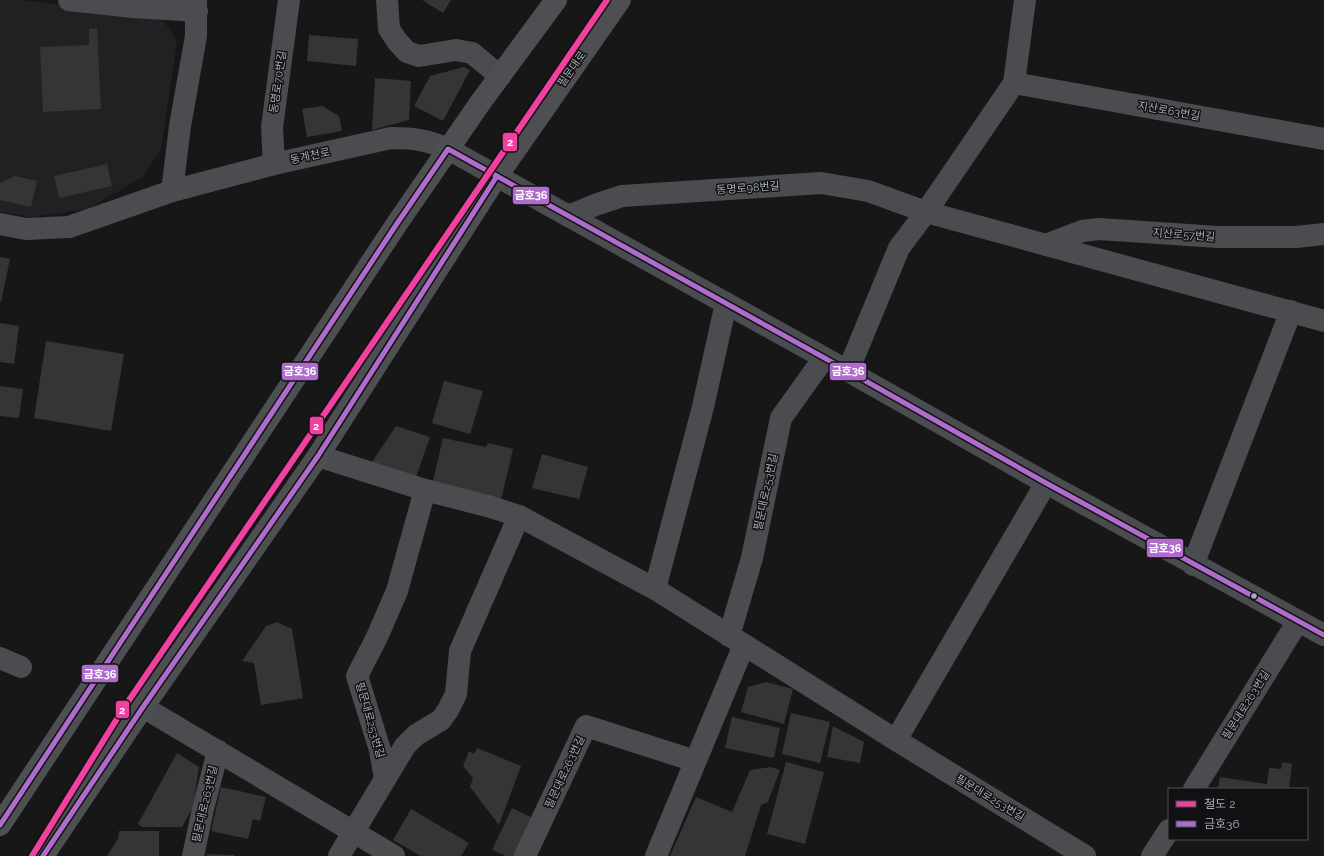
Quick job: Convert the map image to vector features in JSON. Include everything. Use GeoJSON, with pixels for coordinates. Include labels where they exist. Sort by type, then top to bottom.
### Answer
{"type":"FeatureCollection","features":[{"type":"Feature","properties":{"kind":"main road"},"geometry":{"type":"LineString","coordinates":[[0,825],[396,225],[448,149],[556,0]]}},
{"type":"Feature","properties":{"kind":"main road","name":"필문대로"},"geometry":{"type":"LineString","coordinates":[[43,856],[143,707],[318,456],[497,176],[620,0]]}},
{"type":"Feature","properties":{"kind":"street"},"geometry":{"type":"LineString","coordinates":[[69,0],[134,7],[197,5],[196,36],[180,126],[172,191]]}},
{"type":"Feature","properties":{"kind":"street","name":"동명로70번길"},"geometry":{"type":"LineString","coordinates":[[274,164],[272,127],[289,0]]}},
{"type":"Feature","properties":{"kind":"street"},"geometry":{"type":"LineString","coordinates":[[388,0],[389,29],[407,52],[419,56],[456,50],[472,54],[500,76]]}},
{"type":"Feature","properties":{"kind":"street"},"geometry":{"type":"LineString","coordinates":[[848,371],[899,248],[926,212],[1014,83],[1025,0]]}},
{"type":"Feature","properties":{"kind":"street","name":"지산로63번길"},"geometry":{"type":"LineString","coordinates":[[1014,83],[1324,139]]}},
{"type":"Feature","properties":{"kind":"street","name":"동계천로"},"geometry":{"type":"LineString","coordinates":[[0,224],[26,229],[69,226],[172,191],[274,164],[391,138],[411,138],[432,142],[448,149],[497,176],[1046,483],[1324,635]]}},
{"type":"Feature","properties":{"kind":"street","name":"동명로98번길"},"geometry":{"type":"LineString","coordinates":[[568,216],[622,196],[821,183],[868,191],[926,212]]}},
{"type":"Feature","properties":{"kind":"street"},"geometry":{"type":"LineString","coordinates":[[926,212],[1324,321]]}},
{"type":"Feature","properties":{"kind":"street","name":"지산로57번길"},"geometry":{"type":"LineString","coordinates":[[1046,245],[1082,231],[1099,229],[1218,237],[1296,237],[1324,234]]}},
{"type":"Feature","properties":{"kind":"street"},"geometry":{"type":"LineString","coordinates":[[654,590],[703,407],[726,303]]}},
{"type":"Feature","properties":{"kind":"street"},"geometry":{"type":"LineString","coordinates":[[1193,564],[1291,311]]}},
{"type":"Feature","properties":{"kind":"street","name":"필문대로253번길"},"geometry":{"type":"LineString","coordinates":[[737,641],[752,558],[781,418],[824,358]]}},
{"type":"Feature","properties":{"kind":"street","name":"필문대로253번길"},"geometry":{"type":"LineString","coordinates":[[318,456],[425,490],[491,507],[519,516],[654,590],[1085,856]]}},
{"type":"Feature","properties":{"kind":"street"},"geometry":{"type":"LineString","coordinates":[[896,740],[1046,483]]}},
{"type":"Feature","properties":{"kind":"street","name":"필문대로253번길"},"geometry":{"type":"LineString","coordinates":[[385,779],[380,750],[357,676],[397,591],[425,490]]}},
{"type":"Feature","properties":{"kind":"street","name":"필문대로253번길"},"geometry":{"type":"LineString","coordinates":[[385,779],[405,746],[416,736],[441,720],[448,710],[456,694],[460,651],[519,516]]}},
{"type":"Feature","properties":{"kind":"street","name":"필문대로263번길"},"geometry":{"type":"LineString","coordinates":[[1195,788],[1298,621]]}},
{"type":"Feature","properties":{"kind":"street"},"geometry":{"type":"LineString","coordinates":[[656,856],[695,761],[737,641]]}},
{"type":"Feature","properties":{"kind":"street"},"geometry":{"type":"LineString","coordinates":[[0,658],[22,667]]}},
{"type":"Feature","properties":{"kind":"street","name":"필문대로263번길"},"geometry":{"type":"LineString","coordinates":[[143,707],[394,856]]}},
{"type":"Feature","properties":{"kind":"street","name":"필문대로263번길"},"geometry":{"type":"LineString","coordinates":[[525,856],[586,726],[695,761]]}},
{"type":"Feature","properties":{"kind":"street","name":"필문대로263번길"},"geometry":{"type":"LineString","coordinates":[[193,856],[218,751]]}},
{"type":"Feature","properties":{"kind":"street"},"geometry":{"type":"LineString","coordinates":[[338,856],[385,779]]}},
{"type":"Feature","properties":{"kind":"shaded area"},"geometry":{"type":"Polygon","coordinates":[[[0,0],[19,0],[47,3],[164,21],[177,42],[161,149],[143,177],[87,209],[31,217],[0,212],[0,0]]]}},
{"type":"Feature","properties":{"kind":"building"},"geometry":{"type":"Polygon","coordinates":[[[422,0],[451,0],[443,13],[422,0]]]}},
{"type":"Feature","properties":{"kind":"building"},"geometry":{"type":"Polygon","coordinates":[[[97,28],[101,109],[43,112],[40,47],[89,45],[89,29],[97,28]]]}},
{"type":"Feature","properties":{"kind":"building"},"geometry":{"type":"Polygon","coordinates":[[[309,35],[358,39],[356,66],[307,61],[309,35]]]}},
{"type":"Feature","properties":{"kind":"building"},"geometry":{"type":"Polygon","coordinates":[[[464,67],[470,70],[443,121],[414,106],[430,76],[464,67]]]}},
{"type":"Feature","properties":{"kind":"building"},"geometry":{"type":"Polygon","coordinates":[[[375,78],[411,81],[409,120],[372,130],[375,78]]]}},
{"type":"Feature","properties":{"kind":"building"},"geometry":{"type":"Polygon","coordinates":[[[322,106],[339,116],[342,131],[307,137],[302,109],[322,106]]]}},
{"type":"Feature","properties":{"kind":"building"},"geometry":{"type":"Polygon","coordinates":[[[107,164],[112,186],[59,198],[54,176],[107,164]]]}},
{"type":"Feature","properties":{"kind":"building"},"geometry":{"type":"Polygon","coordinates":[[[15,176],[37,181],[31,207],[0,200],[0,183],[15,176]]]}},
{"type":"Feature","properties":{"kind":"building"},"geometry":{"type":"Polygon","coordinates":[[[0,257],[10,259],[1,302],[0,302],[0,257]]]}},
{"type":"Feature","properties":{"kind":"building"},"geometry":{"type":"Polygon","coordinates":[[[0,323],[19,326],[14,364],[0,362],[0,323]]]}},
{"type":"Feature","properties":{"kind":"building"},"geometry":{"type":"Polygon","coordinates":[[[46,341],[124,354],[111,431],[34,418],[46,341]]]}},
{"type":"Feature","properties":{"kind":"building"},"geometry":{"type":"Polygon","coordinates":[[[444,381],[483,391],[470,434],[432,423],[444,381]]]}},
{"type":"Feature","properties":{"kind":"building"},"geometry":{"type":"Polygon","coordinates":[[[0,386],[23,389],[19,418],[0,416],[0,386]]]}},
{"type":"Feature","properties":{"kind":"building"},"geometry":{"type":"Polygon","coordinates":[[[396,426],[430,437],[415,480],[370,465],[396,426]]]}},
{"type":"Feature","properties":{"kind":"building"},"geometry":{"type":"Polygon","coordinates":[[[443,438],[486,447],[488,443],[513,449],[501,500],[432,485],[443,438]]]}},
{"type":"Feature","properties":{"kind":"building"},"geometry":{"type":"Polygon","coordinates":[[[542,454],[588,467],[579,499],[532,488],[542,454]]]}},
{"type":"Feature","properties":{"kind":"building"},"geometry":{"type":"Polygon","coordinates":[[[277,622],[292,629],[303,698],[261,705],[254,663],[242,661],[266,626],[277,622]]]}},
{"type":"Feature","properties":{"kind":"building"},"geometry":{"type":"Polygon","coordinates":[[[766,682],[793,689],[784,724],[741,712],[748,687],[766,682]]]}},
{"type":"Feature","properties":{"kind":"building"},"geometry":{"type":"Polygon","coordinates":[[[791,713],[830,722],[820,763],[782,754],[791,713]]]}},
{"type":"Feature","properties":{"kind":"building"},"geometry":{"type":"Polygon","coordinates":[[[732,717],[780,728],[774,758],[725,748],[732,717]]]}},
{"type":"Feature","properties":{"kind":"building"},"geometry":{"type":"Polygon","coordinates":[[[833,726],[864,742],[860,763],[827,757],[833,726]]]}},
{"type":"Feature","properties":{"kind":"building"},"geometry":{"type":"Polygon","coordinates":[[[477,748],[521,766],[499,825],[470,787],[473,778],[463,766],[469,751],[474,754],[477,748]]]}},
{"type":"Feature","properties":{"kind":"building"},"geometry":{"type":"Polygon","coordinates":[[[177,753],[199,767],[193,807],[182,827],[142,827],[138,824],[177,753]]]}},
{"type":"Feature","properties":{"kind":"building"},"geometry":{"type":"Polygon","coordinates":[[[786,762],[824,772],[805,844],[767,834],[786,762]]]}},
{"type":"Feature","properties":{"kind":"building"},"geometry":{"type":"Polygon","coordinates":[[[1282,762],[1292,764],[1289,788],[1218,788],[1220,777],[1267,784],[1269,768],[1281,769],[1282,762]]]}},
{"type":"Feature","properties":{"kind":"building"},"geometry":{"type":"Polygon","coordinates":[[[771,767],[780,770],[768,802],[761,805],[745,856],[670,856],[696,797],[732,812],[750,770],[771,767]]]}},
{"type":"Feature","properties":{"kind":"building"},"geometry":{"type":"Polygon","coordinates":[[[221,787],[266,797],[260,821],[253,819],[248,839],[211,831],[221,787]]]}},
{"type":"Feature","properties":{"kind":"building"},"geometry":{"type":"Polygon","coordinates":[[[512,808],[537,820],[520,856],[506,856],[492,850],[512,808]]]}},
{"type":"Feature","properties":{"kind":"building"},"geometry":{"type":"Polygon","coordinates":[[[411,809],[469,843],[461,856],[421,856],[393,840],[411,809]]]}},
{"type":"Feature","properties":{"kind":"building"},"geometry":{"type":"Polygon","coordinates":[[[119,831],[159,831],[159,856],[107,856],[118,839],[119,831]]]}},
{"type":"Feature","properties":{"kind":"building"},"geometry":{"type":"Polygon","coordinates":[[[207,854],[234,855],[234,856],[207,856],[207,854]]]}},
{"type":"Feature","properties":{"kind":"rail line","name":"2"},"geometry":{"type":"LineString","coordinates":[[32,856],[123,709],[607,0]]}},
{"type":"Feature","properties":{"kind":"transit line","name":"금호36"},"geometry":{"type":"LineString","coordinates":[[0,825],[396,225],[448,149],[848,371],[1046,483],[1324,635]]}},
{"type":"Feature","properties":{"kind":"transit line","name":"금호36"},"geometry":{"type":"LineString","coordinates":[[43,856],[143,707],[318,456],[497,176]]}}]}
